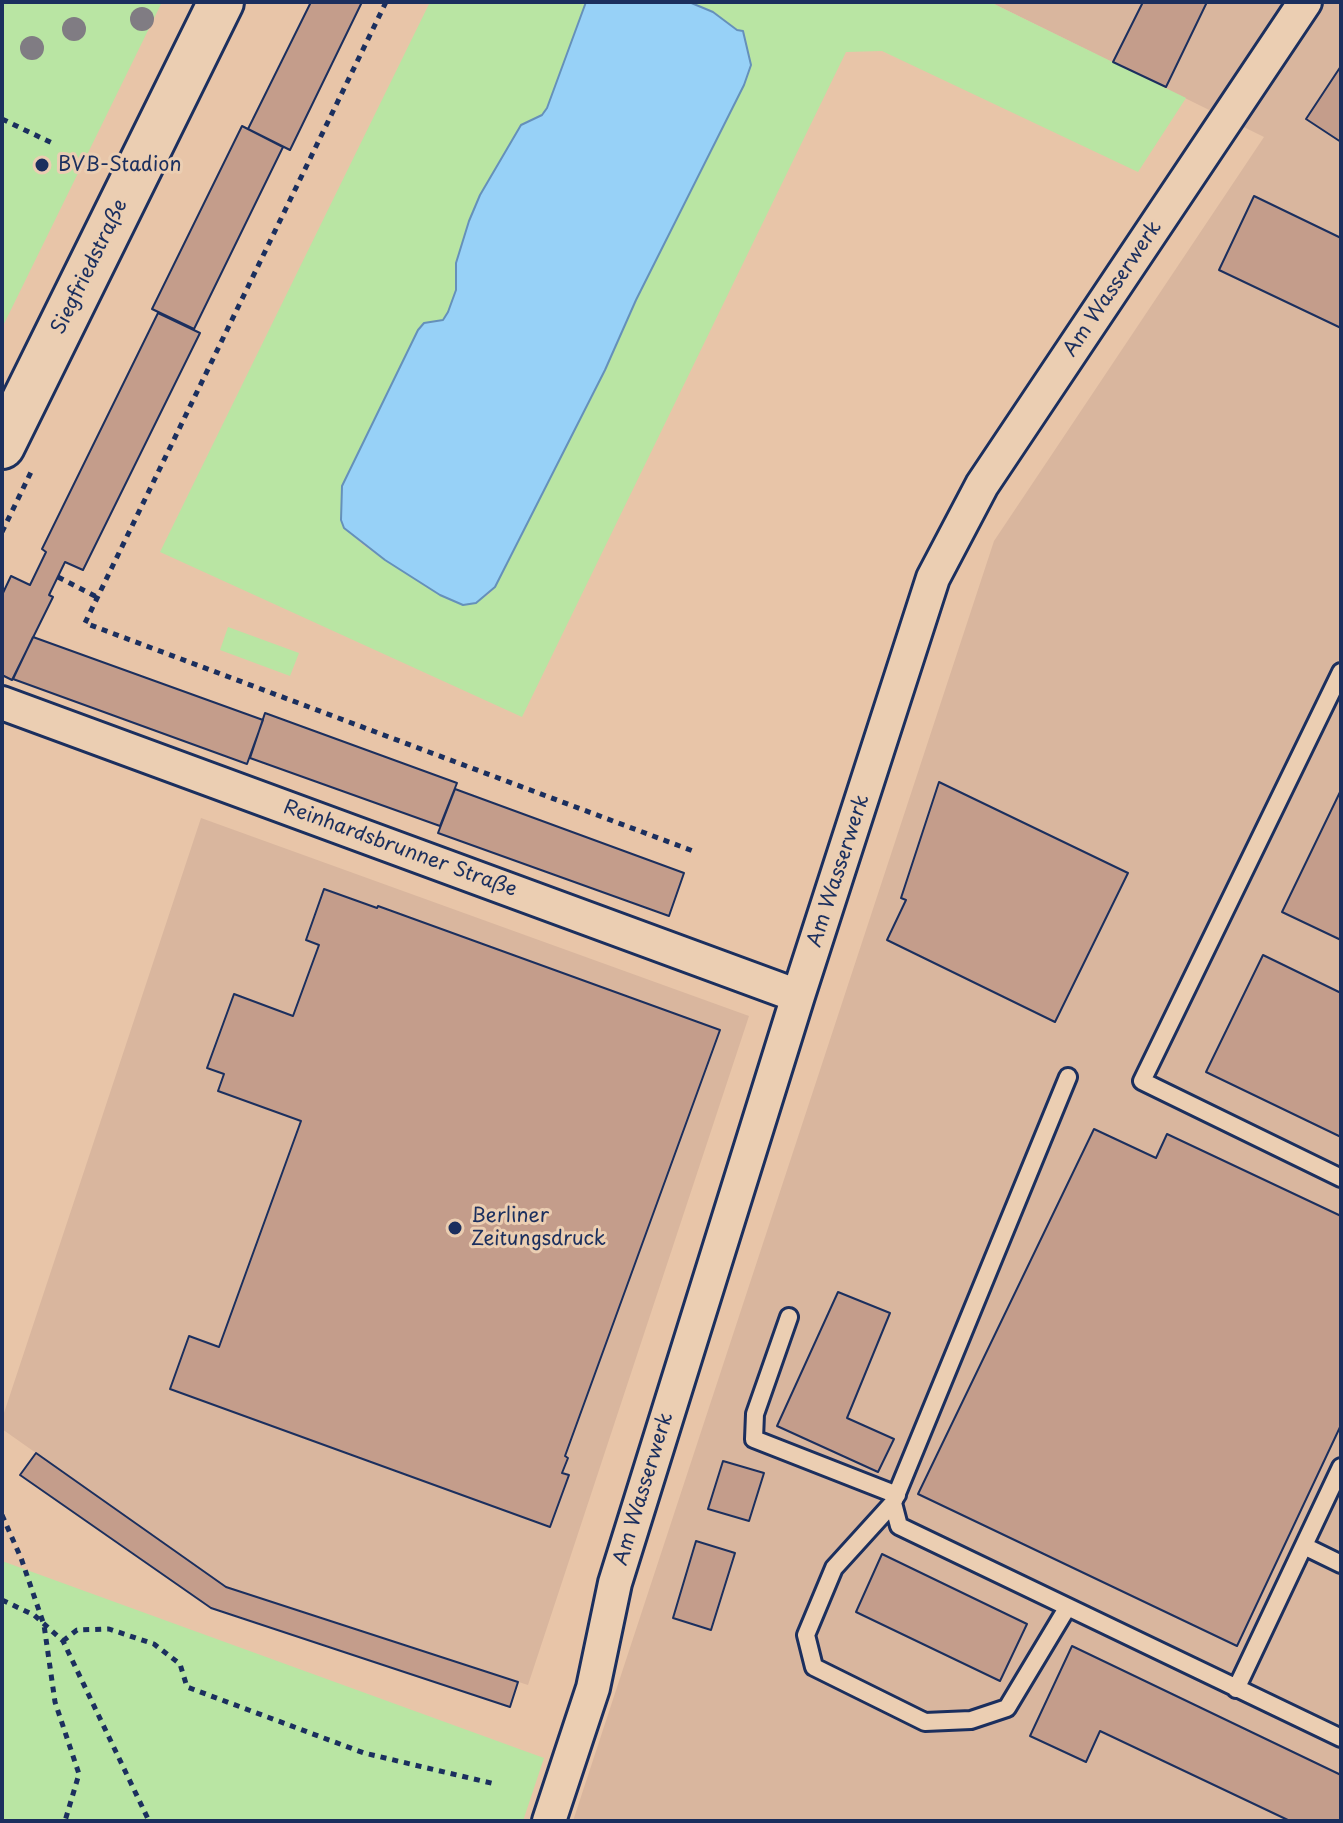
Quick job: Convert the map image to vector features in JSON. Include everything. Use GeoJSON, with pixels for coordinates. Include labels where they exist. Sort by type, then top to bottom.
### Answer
{"type":"FeatureCollection","features":[{"type":"Feature","properties":{"kind":"street","name":"Siegfriedstraße"},"geometry":{"type":"LineString","coordinates":[[2,446],[221,2]]}},
{"type":"Feature","properties":{"kind":"street","name":"Am Wasserwerk"},"geometry":{"type":"LineString","coordinates":[[549,1821],[593,1688],[615,1583],[798,996],[933,578],[982,485],[1305,2]]}},
{"type":"Feature","properties":{"kind":"street","name":"Reinhardsbrunner Straße"},"geometry":{"type":"LineString","coordinates":[[2,703],[798,996]]}},
{"type":"Feature","properties":{"kind":"lane"},"geometry":{"type":"LineString","coordinates":[[1341,672],[1142,1081],[1341,1178]]}},
{"type":"Feature","properties":{"kind":"lane"},"geometry":{"type":"LineString","coordinates":[[1067,1608],[1007,1708],[971,1720],[925,1722],[814,1667],[806,1635],[834,1568],[895,1499],[1068,1077]]}},
{"type":"Feature","properties":{"kind":"lane"},"geometry":{"type":"LineString","coordinates":[[789,1317],[755,1414],[754,1439],[895,1499]]}},
{"type":"Feature","properties":{"kind":"lane"},"geometry":{"type":"LineString","coordinates":[[1236,1689],[1341,1467]]}},
{"type":"Feature","properties":{"kind":"lane"},"geometry":{"type":"LineString","coordinates":[[895,1499],[899,1526],[1341,1738]]}},
{"type":"Feature","properties":{"kind":"lane"},"geometry":{"type":"LineString","coordinates":[[1304,1546],[1341,1564]]}},
{"type":"Feature","properties":{"kind":"path"},"geometry":{"type":"LineString","coordinates":[[386,2],[85,623],[693,851]]}},
{"type":"Feature","properties":{"kind":"path"},"geometry":{"type":"LineString","coordinates":[[2,119],[52,143]]}},
{"type":"Feature","properties":{"kind":"path"},"geometry":{"type":"LineString","coordinates":[[58,577],[97,597]]}},
{"type":"Feature","properties":{"kind":"path"},"geometry":{"type":"LineString","coordinates":[[2,1515],[21,1558],[44,1625],[55,1702],[79,1774],[65,1821]]}},
{"type":"Feature","properties":{"kind":"path"},"geometry":{"type":"LineString","coordinates":[[2,1600],[34,1615],[63,1641],[149,1821]]}},
{"type":"Feature","properties":{"kind":"path"},"geometry":{"type":"LineString","coordinates":[[63,1641],[77,1630],[109,1629],[154,1644],[180,1664],[187,1687],[364,1753],[495,1784]]}},
{"type":"Feature","properties":{"kind":"shaded area"},"geometry":{"type":"Polygon","coordinates":[[[990,2],[1341,2],[1341,1821],[573,1821],[994,541],[1264,137],[990,2]]]}},
{"type":"Feature","properties":{"kind":"shaded area"},"geometry":{"type":"Polygon","coordinates":[[[201,818],[749,1016],[528,1685],[226,1587],[2,1429],[2,1419],[201,818]]]}},
{"type":"Feature","properties":{"kind":"green space","name":"BVB-Stadion"},"geometry":{"type":"Polygon","coordinates":[[[2,2],[162,2],[2,328],[2,2]]]}},
{"type":"Feature","properties":{"kind":"green space"},"geometry":{"type":"Polygon","coordinates":[[[430,2],[586,2],[547,108],[542,115],[521,125],[480,195],[456,263],[456,290],[448,312],[443,320],[424,323],[342,524],[362,544],[385,560],[440,595],[463,605],[488,595],[495,587],[605,370],[636,300],[737,31],[713,12],[689,2],[990,2],[1186,98],[1138,172],[882,51],[846,52],[522,717],[160,552],[430,2]]]}},
{"type":"Feature","properties":{"kind":"green space"},"geometry":{"type":"Polygon","coordinates":[[[228,627],[299,653],[290,676],[220,650],[228,627]]]}},
{"type":"Feature","properties":{"kind":"green space"},"geometry":{"type":"Polygon","coordinates":[[[2,1561],[544,1758],[523,1821],[2,1821],[2,1561]]]}},
{"type":"Feature","properties":{"kind":"water"},"geometry":{"type":"Polygon","coordinates":[[[586,2],[689,2],[713,12],[743,31],[751,65],[605,370],[495,587],[476,603],[463,605],[440,595],[385,560],[344,528],[341,520],[342,486],[418,330],[424,323],[443,320],[448,312],[456,290],[456,263],[480,195],[521,125],[542,115],[547,108],[586,2]]]}},
{"type":"Feature","properties":{"kind":"building"},"geometry":{"type":"Polygon","coordinates":[[[311,2],[362,2],[290,150],[248,129],[311,2]]]}},
{"type":"Feature","properties":{"kind":"building"},"geometry":{"type":"Polygon","coordinates":[[[1143,2],[1207,2],[1166,87],[1113,62],[1143,2]]]}},
{"type":"Feature","properties":{"kind":"building"},"geometry":{"type":"Polygon","coordinates":[[[1341,66],[1341,142],[1306,119],[1341,66]]]}},
{"type":"Feature","properties":{"kind":"building"},"geometry":{"type":"Polygon","coordinates":[[[242,126],[283,147],[194,329],[152,309],[242,126]]]}},
{"type":"Feature","properties":{"kind":"building"},"geometry":{"type":"Polygon","coordinates":[[[1254,196],[1341,238],[1341,328],[1219,270],[1254,196]]]}},
{"type":"Feature","properties":{"kind":"building"},"geometry":{"type":"Polygon","coordinates":[[[158,313],[200,333],[83,570],[65,562],[49,595],[53,597],[12,680],[2,675],[2,595],[11,576],[30,585],[46,552],[42,549],[158,313]]]}},
{"type":"Feature","properties":{"kind":"building"},"geometry":{"type":"Polygon","coordinates":[[[33,637],[263,720],[247,764],[13,679],[33,637]]]}},
{"type":"Feature","properties":{"kind":"building"},"geometry":{"type":"Polygon","coordinates":[[[265,713],[457,783],[440,826],[250,758],[265,713]]]}},
{"type":"Feature","properties":{"kind":"building"},"geometry":{"type":"Polygon","coordinates":[[[939,782],[1128,873],[1055,1022],[887,940],[906,900],[901,898],[939,782]]]}},
{"type":"Feature","properties":{"kind":"building"},"geometry":{"type":"Polygon","coordinates":[[[455,789],[684,873],[669,916],[438,833],[455,789]]]}},
{"type":"Feature","properties":{"kind":"building"},"geometry":{"type":"Polygon","coordinates":[[[1341,790],[1341,940],[1282,912],[1341,790]]]}},
{"type":"Feature","properties":{"kind":"building","name":"Berliner Zeitungsdruck"},"geometry":{"type":"Polygon","coordinates":[[[324,889],[720,1030],[565,1456],[568,1458],[562,1473],[569,1475],[550,1527],[170,1389],[189,1336],[219,1347],[301,1121],[218,1091],[224,1074],[207,1068],[234,994],[293,1016],[319,945],[306,940],[324,889]]]}},
{"type":"Feature","properties":{"kind":"building"},"geometry":{"type":"Polygon","coordinates":[[[1263,955],[1341,993],[1341,1137],[1206,1072],[1263,955]]]}},
{"type":"Feature","properties":{"kind":"building"},"geometry":{"type":"Polygon","coordinates":[[[1094,1129],[1156,1158],[1167,1134],[1341,1216],[1341,1425],[1237,1646],[918,1494],[1094,1129]]]}},
{"type":"Feature","properties":{"kind":"building"},"geometry":{"type":"Polygon","coordinates":[[[838,1292],[890,1313],[847,1418],[894,1439],[878,1472],[777,1426],[838,1292]]]}},
{"type":"Feature","properties":{"kind":"building"},"geometry":{"type":"Polygon","coordinates":[[[36,1453],[226,1587],[518,1682],[510,1707],[211,1608],[20,1475],[36,1453]]]}},
{"type":"Feature","properties":{"kind":"building"},"geometry":{"type":"Polygon","coordinates":[[[723,1461],[764,1473],[749,1521],[708,1509],[723,1461]]]}},
{"type":"Feature","properties":{"kind":"building"},"geometry":{"type":"Polygon","coordinates":[[[696,1541],[735,1553],[711,1630],[673,1618],[696,1541]]]}},
{"type":"Feature","properties":{"kind":"building"},"geometry":{"type":"Polygon","coordinates":[[[882,1554],[1027,1624],[1000,1681],[856,1612],[882,1554]]]}},
{"type":"Feature","properties":{"kind":"building"},"geometry":{"type":"Polygon","coordinates":[[[1072,1646],[1341,1775],[1341,1821],[1290,1821],[1100,1731],[1086,1762],[1030,1736],[1072,1646]]]}},
{"type":"Feature","properties":{"kind":"place","name":"BVB-Stadion"},"geometry":{"type":"Point","coordinates":[42,165]}},
{"type":"Feature","properties":{"kind":"place","name":"Berliner Zeitungsdruck"},"geometry":{"type":"Point","coordinates":[455,1228]}}]}
